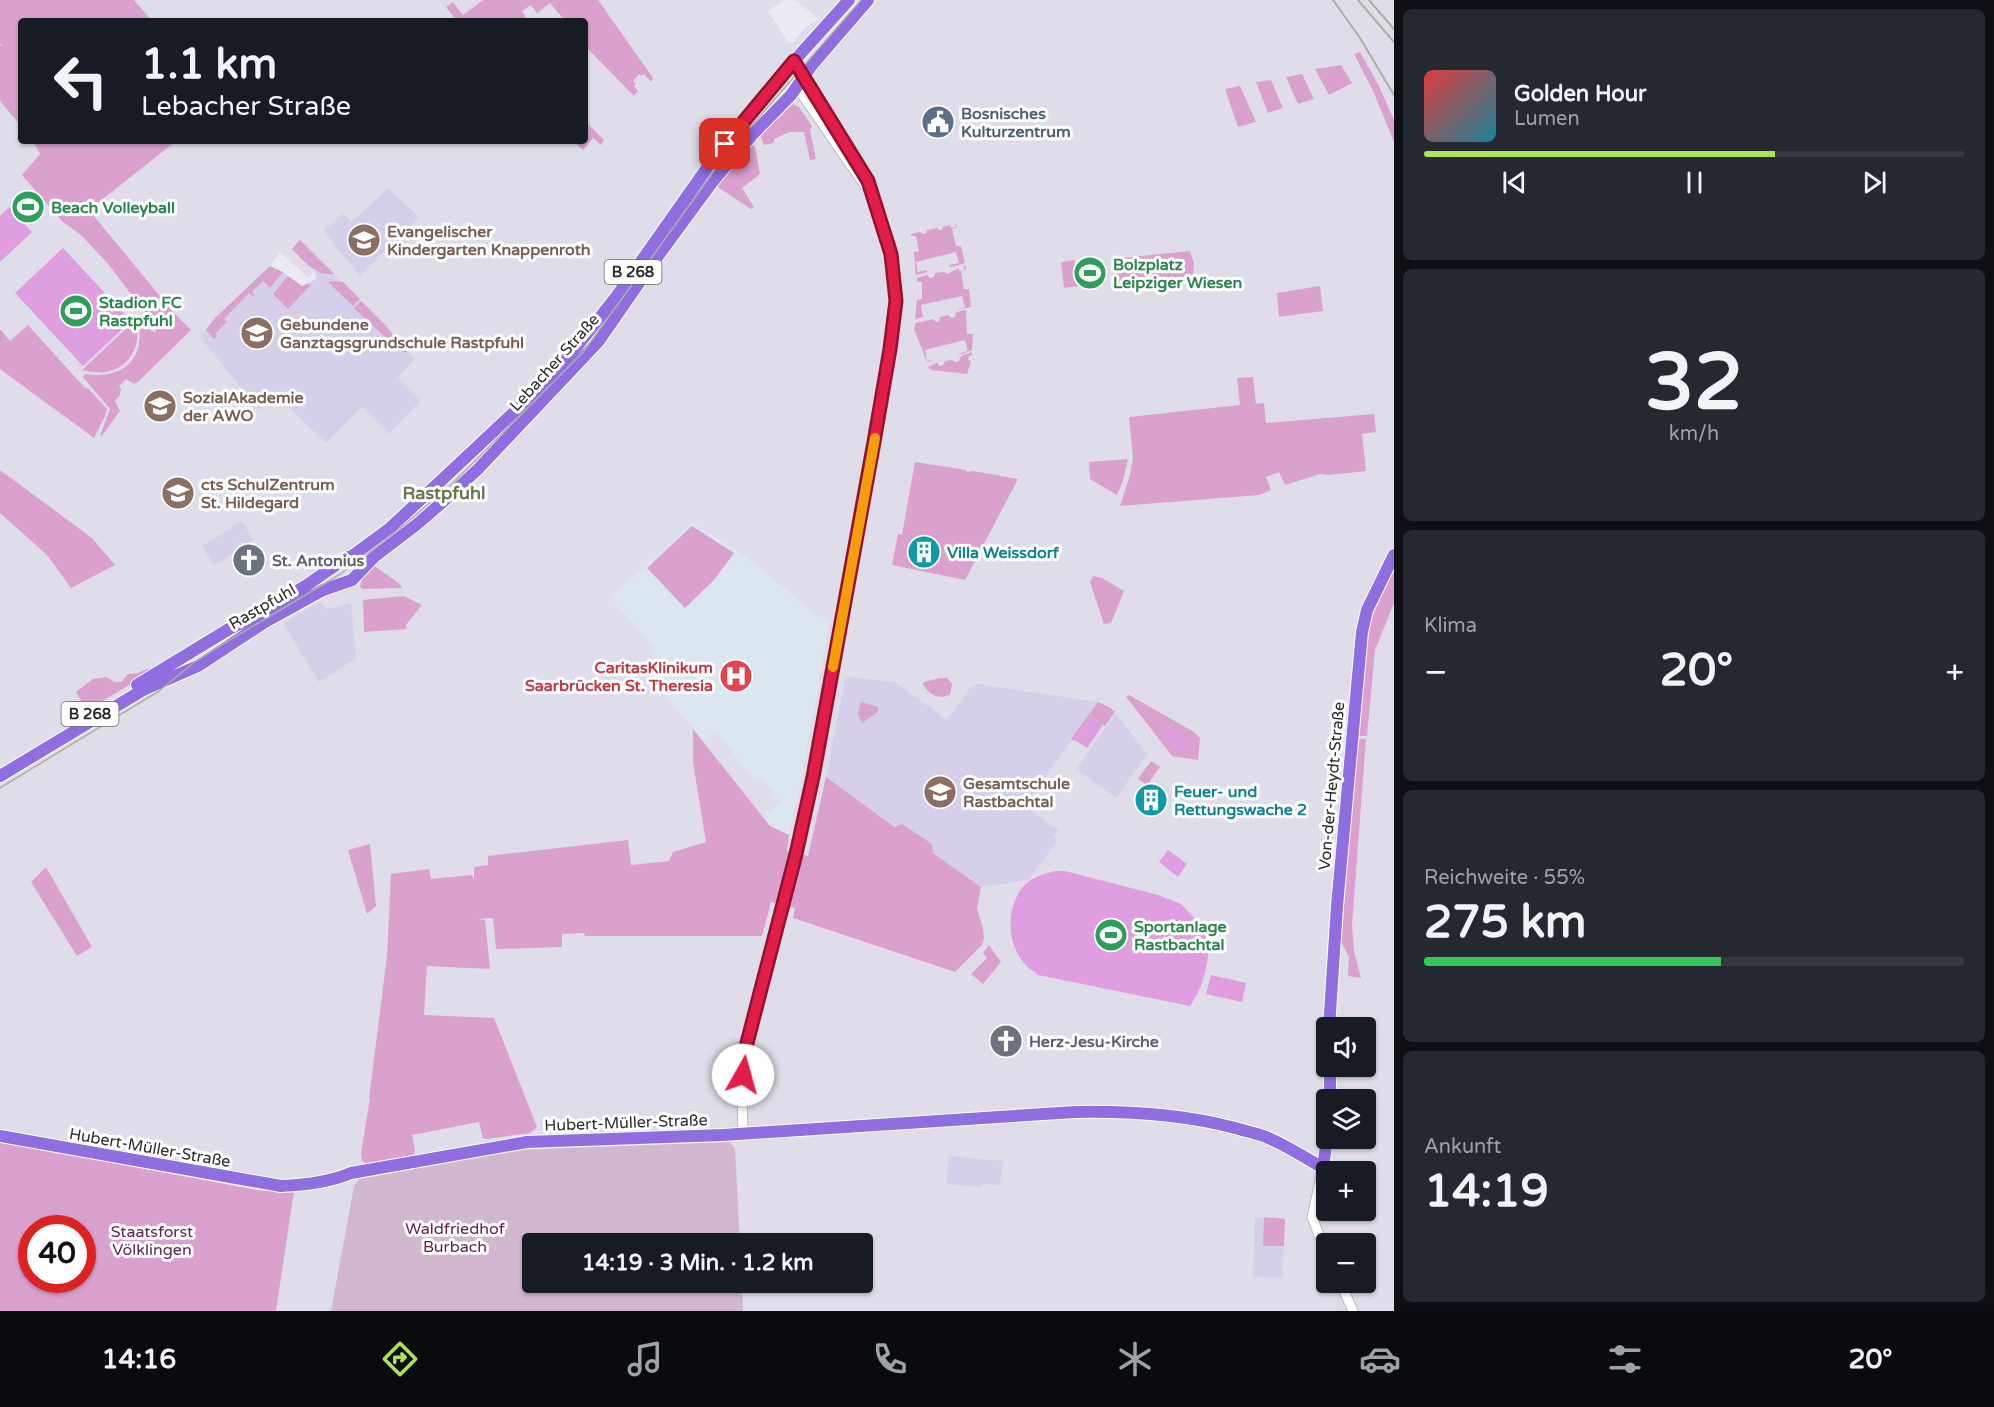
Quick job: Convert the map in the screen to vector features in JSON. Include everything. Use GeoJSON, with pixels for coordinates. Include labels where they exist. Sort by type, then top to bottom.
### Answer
{"type":"FeatureCollection","features":[{"type":"Feature","properties":{"kind":"main road","name":"Lebacher Straße"},"geometry":{"type":"LineString","coordinates":[[499,425],[551,375],[578,345],[637,267],[715,156],[849,0]]}},
{"type":"Feature","properties":{"kind":"main road","name":"Lebacher Straße"},"geometry":{"type":"LineString","coordinates":[[509,435],[600,340],[713,181],[790,95],[868,0]]}},
{"type":"Feature","properties":{"kind":"main road"},"geometry":{"type":"LineString","coordinates":[[837,13],[853,18]]}},
{"type":"Feature","properties":{"kind":"main road","name":"B 268"},"geometry":{"type":"LineString","coordinates":[[713,181],[723,165],[721,157],[715,156]]}},
{"type":"Feature","properties":{"kind":"main road","name":"Rastpfuhl"},"geometry":{"type":"LineString","coordinates":[[222,642],[256,616],[352,556],[390,528],[499,425]]}},
{"type":"Feature","properties":{"kind":"main road","name":"Rastpfuhl"},"geometry":{"type":"LineString","coordinates":[[222,642],[330,587],[356,577],[375,557],[445,500],[509,435]]}},
{"type":"Feature","properties":{"kind":"main road","name":"Von-der-Heydt-Straße"},"geometry":{"type":"LineString","coordinates":[[1330,1017],[1340,873],[1362,632],[1367,610],[1394,555]]}},
{"type":"Feature","properties":{"kind":"main road"},"geometry":{"type":"LineString","coordinates":[[345,582],[339,575],[340,566],[352,556]]}},
{"type":"Feature","properties":{"kind":"main road","name":"B 268"},"geometry":{"type":"LineString","coordinates":[[0,768],[181,660],[222,642]]}},
{"type":"Feature","properties":{"kind":"main road","name":"B 268"},"geometry":{"type":"LineString","coordinates":[[0,777],[143,690],[188,672],[222,642]]}},
{"type":"Feature","properties":{"kind":"main road","name":"B 268"},"geometry":{"type":"LineString","coordinates":[[161,682],[161,678],[174,669],[181,660]]}},
{"type":"Feature","properties":{"kind":"main road","name":"Hubert-Müller-Straße"},"geometry":{"type":"LineString","coordinates":[[0,1136],[281,1186],[304,1185],[351,1173],[527,1142],[743,1134],[1124,1111],[1193,1119],[1263,1136],[1288,1147],[1316,1164]]}},
{"type":"Feature","properties":{"kind":"street"},"geometry":{"type":"LineString","coordinates":[[743,1134],[742,1085],[747,1043],[796,854],[813,777],[895,314],[895,282],[891,254],[872,196],[791,65]]}},
{"type":"Feature","properties":{"kind":"street"},"geometry":{"type":"LineString","coordinates":[[1316,1199],[1312,1217],[1318,1233]]}},
{"type":"Feature","properties":{"kind":"street"},"geometry":{"type":"LineString","coordinates":[[1345,1293],[1353,1311]]}},
{"type":"Feature","properties":{"kind":"shaded area"},"geometry":{"type":"Polygon","coordinates":[[[784,0],[795,0],[819,19],[805,28],[792,43],[788,42],[768,11],[784,0]]]}},
{"type":"Feature","properties":{"kind":"shaded area","name":"Evangelischer Kindergarten Knappenroth"},"geometry":{"type":"Polygon","coordinates":[[[388,188],[419,217],[360,276],[324,230],[343,214],[352,222],[388,188]]]}},
{"type":"Feature","properties":{"kind":"shaded area","name":"Beach Volleyball"},"geometry":{"type":"Polygon","coordinates":[[[25,190],[45,212],[31,225],[11,202],[25,190]]]}},
{"type":"Feature","properties":{"kind":"shaded area"},"geometry":{"type":"Polygon","coordinates":[[[9,207],[32,232],[0,262],[0,216],[9,207]]]}},
{"type":"Feature","properties":{"kind":"shaded area","name":"Stadion FC Rastpfuhl"},"geometry":{"type":"Polygon","coordinates":[[[63,248],[131,321],[83,366],[15,293],[63,248]]]}},
{"type":"Feature","properties":{"kind":"shaded area"},"geometry":{"type":"Polygon","coordinates":[[[280,252],[308,278],[315,271],[316,279],[302,286],[283,272],[270,266],[280,252]]]}},
{"type":"Feature","properties":{"kind":"shaded area","name":"Bolzplatz Leipziger Wiesen"},"geometry":{"type":"Polygon","coordinates":[[[1095,258],[1098,286],[1085,287],[1083,259],[1095,258]]]}},
{"type":"Feature","properties":{"kind":"shaded area"},"geometry":{"type":"Polygon","coordinates":[[[323,263],[386,326],[415,359],[398,377],[421,400],[389,434],[362,407],[326,443],[276,395],[259,410],[200,337],[215,318],[270,266],[308,279],[323,263]]]}},
{"type":"Feature","properties":{"kind":"shaded area"},"geometry":{"type":"Polygon","coordinates":[[[242,521],[253,540],[245,544],[241,542],[238,544],[238,551],[214,565],[202,546],[242,521]]]}},
{"type":"Feature","properties":{"kind":"shaded area","name":"CaritasKlinikum Saarbrücken St. Theresia"},"geometry":{"type":"Polygon","coordinates":[[[693,523],[756,564],[817,616],[830,619],[789,835],[770,827],[763,816],[780,802],[761,777],[755,781],[717,733],[713,736],[711,734],[703,741],[652,680],[653,646],[610,597],[693,523]]]}},
{"type":"Feature","properties":{"kind":"shaded area"},"geometry":{"type":"Polygon","coordinates":[[[320,602],[327,609],[351,603],[356,657],[319,682],[283,623],[320,602]]]}},
{"type":"Feature","properties":{"kind":"shaded area","name":"Gesamtschule Rastbachtal"},"geometry":{"type":"Polygon","coordinates":[[[848,677],[895,682],[947,720],[970,688],[977,684],[1098,702],[1025,806],[1058,830],[1054,837],[1058,840],[1028,880],[981,887],[826,777],[845,680],[848,677]]]}},
{"type":"Feature","properties":{"kind":"shaded area"},"geometry":{"type":"Polygon","coordinates":[[[1116,713],[1147,754],[1116,798],[1076,769],[1116,713]]]}},
{"type":"Feature","properties":{"kind":"shaded area"},"geometry":{"type":"Polygon","coordinates":[[[1091,717],[1103,725],[1087,748],[1075,740],[1091,717]]]}},
{"type":"Feature","properties":{"kind":"shaded area"},"geometry":{"type":"Polygon","coordinates":[[[1170,724],[1189,743],[1179,753],[1160,734],[1170,724]]]}},
{"type":"Feature","properties":{"kind":"shaded area"},"geometry":{"type":"Polygon","coordinates":[[[1168,850],[1187,864],[1178,877],[1159,862],[1168,850]]]}},
{"type":"Feature","properties":{"kind":"shaded area","name":"Sportanlage Rastbachtal"},"geometry":{"type":"Polygon","coordinates":[[[1055,871],[1065,871],[1158,895],[1181,904],[1193,917],[1211,925],[1204,978],[1190,1006],[1038,975],[1027,966],[1014,946],[1011,926],[1013,906],[1025,885],[1037,877],[1055,871]]]}},
{"type":"Feature","properties":{"kind":"shaded area"},"geometry":{"type":"Polygon","coordinates":[[[1211,975],[1246,983],[1242,1002],[1206,994],[1211,975]]]}},
{"type":"Feature","properties":{"kind":"shaded area"},"geometry":{"type":"Polygon","coordinates":[[[949,1156],[1003,1161],[1000,1185],[982,1184],[981,1187],[946,1184],[949,1156]]]}},
{"type":"Feature","properties":{"kind":"shaded area"},"geometry":{"type":"Polygon","coordinates":[[[1255,1217],[1285,1219],[1282,1278],[1253,1277],[1255,1217]]]}},
{"type":"Feature","properties":{"kind":"green space"},"geometry":{"type":"Polygon","coordinates":[[[0,0],[134,0],[149,18],[18,18],[18,122],[0,101],[0,46],[2,44],[0,44],[0,0]]]}},
{"type":"Feature","properties":{"kind":"green space"},"geometry":{"type":"Polygon","coordinates":[[[483,0],[598,0],[653,78],[651,82],[644,74],[642,76],[639,74],[633,81],[638,91],[634,96],[588,49],[588,18],[562,18],[550,3],[537,13],[531,5],[522,11],[526,18],[455,18],[446,7],[453,2],[463,15],[483,0]]]}},
{"type":"Feature","properties":{"kind":"green space"},"geometry":{"type":"Polygon","coordinates":[[[1360,52],[1394,120],[1394,142],[1374,93],[1354,54],[1360,52]]]}},
{"type":"Feature","properties":{"kind":"green space"},"geometry":{"type":"Polygon","coordinates":[[[1341,65],[1352,83],[1329,95],[1315,69],[1341,65]]]}},
{"type":"Feature","properties":{"kind":"green space"},"geometry":{"type":"Polygon","coordinates":[[[1302,74],[1314,99],[1298,104],[1286,77],[1302,74]]]}},
{"type":"Feature","properties":{"kind":"green space"},"geometry":{"type":"Polygon","coordinates":[[[1271,80],[1283,108],[1268,113],[1256,82],[1271,80]]]}},
{"type":"Feature","properties":{"kind":"green space"},"geometry":{"type":"Polygon","coordinates":[[[1240,86],[1256,122],[1238,127],[1225,89],[1240,86]]]}},
{"type":"Feature","properties":{"kind":"green space"},"geometry":{"type":"Polygon","coordinates":[[[793,104],[799,107],[812,126],[810,130],[816,159],[810,160],[804,132],[789,132],[774,139],[774,143],[764,145],[760,135],[793,104]]]}},
{"type":"Feature","properties":{"kind":"green space"},"geometry":{"type":"Polygon","coordinates":[[[588,124],[604,140],[601,145],[593,138],[588,144],[588,124]]]}},
{"type":"Feature","properties":{"kind":"green space"},"geometry":{"type":"Polygon","coordinates":[[[35,144],[172,144],[89,210],[173,312],[191,330],[139,381],[134,384],[126,379],[119,386],[120,395],[115,401],[120,411],[101,437],[110,409],[83,377],[85,374],[109,374],[127,366],[138,349],[139,325],[156,333],[155,326],[109,265],[81,235],[62,221],[22,175],[40,154],[35,144]]]}},
{"type":"Feature","properties":{"kind":"green space"},"geometry":{"type":"Polygon","coordinates":[[[576,144],[588,144],[583,150],[576,144]]]}},
{"type":"Feature","properties":{"kind":"green space"},"geometry":{"type":"Polygon","coordinates":[[[752,144],[755,147],[760,174],[742,188],[754,207],[751,209],[716,186],[752,144]]]}},
{"type":"Feature","properties":{"kind":"green space"},"geometry":{"type":"Polygon","coordinates":[[[955,222],[957,227],[952,229],[956,246],[961,246],[965,263],[951,267],[949,265],[959,263],[956,252],[916,262],[918,272],[927,270],[927,272],[916,275],[914,252],[919,251],[916,236],[911,236],[911,234],[920,232],[923,234],[927,230],[937,228],[942,230],[943,227],[950,225],[951,228],[956,227],[955,222]]]}},
{"type":"Feature","properties":{"kind":"green space"},"geometry":{"type":"Polygon","coordinates":[[[300,240],[334,274],[321,273],[301,259],[292,249],[300,240]]]}},
{"type":"Feature","properties":{"kind":"green space"},"geometry":{"type":"Polygon","coordinates":[[[1190,251],[1194,263],[1193,279],[1115,287],[1112,259],[1190,251]]]}},
{"type":"Feature","properties":{"kind":"green space"},"geometry":{"type":"Polygon","coordinates":[[[1074,260],[1078,286],[1064,288],[1061,262],[1074,260]]]}},
{"type":"Feature","properties":{"kind":"green space"},"geometry":{"type":"Polygon","coordinates":[[[270,266],[276,269],[266,280],[277,269],[283,272],[270,288],[263,281],[252,292],[254,297],[249,293],[224,319],[227,322],[216,333],[217,336],[214,339],[206,330],[215,318],[270,266]]]}},
{"type":"Feature","properties":{"kind":"green space"},"geometry":{"type":"Polygon","coordinates":[[[963,266],[966,266],[966,270],[961,271],[964,289],[969,289],[971,307],[955,310],[965,307],[962,296],[921,305],[923,317],[915,319],[917,300],[922,299],[922,282],[917,282],[917,278],[927,275],[930,278],[934,277],[935,273],[947,274],[959,268],[959,271],[965,270],[963,266]]]}},
{"type":"Feature","properties":{"kind":"green space"},"geometry":{"type":"Polygon","coordinates":[[[288,276],[302,286],[308,283],[310,286],[288,309],[273,294],[288,276]]]}},
{"type":"Feature","properties":{"kind":"green space"},"geometry":{"type":"Polygon","coordinates":[[[330,281],[343,282],[360,299],[353,306],[329,283],[330,281]]]}},
{"type":"Feature","properties":{"kind":"green space"},"geometry":{"type":"Polygon","coordinates":[[[1320,286],[1323,311],[1279,317],[1277,293],[1320,286]]]}},
{"type":"Feature","properties":{"kind":"green space"},"geometry":{"type":"Polygon","coordinates":[[[361,301],[386,326],[407,352],[401,352],[354,308],[361,301]]]}},
{"type":"Feature","properties":{"kind":"green space"},"geometry":{"type":"Polygon","coordinates":[[[966,310],[967,334],[973,334],[972,350],[958,354],[968,351],[965,340],[925,350],[927,361],[937,359],[927,362],[914,329],[916,323],[933,319],[936,322],[940,317],[949,315],[951,318],[955,317],[956,312],[966,310]]]}},
{"type":"Feature","properties":{"kind":"green space"},"geometry":{"type":"Polygon","coordinates":[[[134,321],[137,328],[136,344],[134,351],[124,364],[107,372],[82,370],[134,321]]]}},
{"type":"Feature","properties":{"kind":"green space"},"geometry":{"type":"Polygon","coordinates":[[[28,325],[107,409],[94,438],[0,369],[0,329],[10,341],[28,325]]]}},
{"type":"Feature","properties":{"kind":"green space"},"geometry":{"type":"Polygon","coordinates":[[[972,352],[968,360],[971,361],[967,374],[931,370],[928,367],[937,363],[940,366],[943,365],[945,361],[959,361],[961,356],[972,352]]]}},
{"type":"Feature","properties":{"kind":"green space"},"geometry":{"type":"Polygon","coordinates":[[[1253,377],[1256,404],[1264,403],[1266,423],[1374,414],[1376,432],[1362,434],[1366,471],[1320,474],[1285,485],[1279,472],[1266,477],[1271,490],[1259,495],[1120,506],[1133,458],[1129,417],[1240,405],[1237,378],[1253,377]]]}},
{"type":"Feature","properties":{"kind":"green space"},"geometry":{"type":"Polygon","coordinates":[[[1128,459],[1117,495],[1090,479],[1089,462],[1128,459]]]}},
{"type":"Feature","properties":{"kind":"green space"},"geometry":{"type":"Polygon","coordinates":[[[915,462],[1018,479],[965,580],[892,565],[898,534],[902,535],[915,462]]]}},
{"type":"Feature","properties":{"kind":"green space"},"geometry":{"type":"Polygon","coordinates":[[[0,470],[92,538],[115,565],[71,588],[47,555],[0,513],[0,470]]]}},
{"type":"Feature","properties":{"kind":"green space"},"geometry":{"type":"Polygon","coordinates":[[[692,526],[734,553],[714,580],[685,608],[647,568],[692,526]]]}},
{"type":"Feature","properties":{"kind":"green space"},"geometry":{"type":"Polygon","coordinates":[[[373,565],[400,584],[402,588],[362,589],[360,586],[363,577],[373,565]]]}},
{"type":"Feature","properties":{"kind":"green space"},"geometry":{"type":"Polygon","coordinates":[[[1394,571],[1394,603],[1375,650],[1367,736],[1358,736],[1368,627],[1394,571]]]}},
{"type":"Feature","properties":{"kind":"green space"},"geometry":{"type":"Polygon","coordinates":[[[1093,576],[1102,578],[1124,591],[1111,623],[1104,624],[1090,582],[1093,576]]]}},
{"type":"Feature","properties":{"kind":"green space"},"geometry":{"type":"Polygon","coordinates":[[[404,596],[422,605],[406,625],[407,629],[364,632],[363,600],[404,596]]]}},
{"type":"Feature","properties":{"kind":"green space"},"geometry":{"type":"Polygon","coordinates":[[[156,669],[91,708],[86,709],[76,692],[93,679],[106,677],[115,682],[121,682],[128,674],[156,669]]]}},
{"type":"Feature","properties":{"kind":"green space"},"geometry":{"type":"Polygon","coordinates":[[[947,678],[952,684],[950,694],[938,697],[928,691],[923,684],[947,678]]]}},
{"type":"Feature","properties":{"kind":"green space"},"geometry":{"type":"Polygon","coordinates":[[[1129,695],[1194,732],[1200,738],[1198,760],[1172,756],[1126,696],[1129,695]]]}},
{"type":"Feature","properties":{"kind":"green space"},"geometry":{"type":"Polygon","coordinates":[[[861,702],[878,707],[878,712],[862,723],[858,714],[861,702]]]}},
{"type":"Feature","properties":{"kind":"green space"},"geometry":{"type":"Polygon","coordinates":[[[1098,702],[1115,712],[1105,726],[1091,717],[1074,741],[1071,739],[1098,702]]]}},
{"type":"Feature","properties":{"kind":"green space"},"geometry":{"type":"Polygon","coordinates":[[[693,729],[770,826],[789,835],[787,851],[808,856],[826,777],[895,827],[902,824],[932,844],[933,853],[981,887],[977,909],[983,928],[982,945],[955,972],[793,918],[795,908],[771,902],[762,936],[562,934],[562,947],[496,949],[493,918],[478,919],[485,920],[490,969],[427,966],[424,1015],[494,1018],[537,1127],[530,1133],[486,1139],[483,1138],[479,1122],[412,1135],[415,1151],[413,1156],[365,1163],[361,1154],[387,956],[391,874],[429,869],[431,879],[472,875],[474,880],[474,867],[488,865],[488,856],[628,840],[631,865],[669,861],[673,852],[706,842],[693,763],[693,729]]]}},
{"type":"Feature","properties":{"kind":"green space"},"geometry":{"type":"Polygon","coordinates":[[[1358,739],[1366,739],[1352,925],[1354,951],[1361,978],[1348,976],[1349,957],[1341,941],[1358,739]]]}},
{"type":"Feature","properties":{"kind":"green space"},"geometry":{"type":"Polygon","coordinates":[[[1151,761],[1160,767],[1147,785],[1138,779],[1151,761]]]}},
{"type":"Feature","properties":{"kind":"green space"},"geometry":{"type":"Polygon","coordinates":[[[370,844],[376,906],[367,914],[348,850],[370,844]]]}},
{"type":"Feature","properties":{"kind":"green space"},"geometry":{"type":"Polygon","coordinates":[[[46,867],[92,947],[77,956],[31,882],[46,867]]]}},
{"type":"Feature","properties":{"kind":"green space"},"geometry":{"type":"Polygon","coordinates":[[[989,945],[1001,962],[983,984],[971,974],[987,958],[983,953],[989,945]]]}},
{"type":"Feature","properties":{"kind":"green space","name":"Staatsforst Völklingen"},"geometry":{"type":"Polygon","coordinates":[[[0,1142],[263,1191],[294,1191],[276,1311],[0,1311],[0,1142]]]}},
{"type":"Feature","properties":{"kind":"green space","name":"Waldfriedhof Burbach"},"geometry":{"type":"Polygon","coordinates":[[[729,1142],[735,1148],[739,1233],[522,1233],[522,1293],[742,1293],[743,1311],[331,1311],[354,1186],[360,1179],[515,1150],[729,1142]]]}},
{"type":"Feature","properties":{"kind":"green space"},"geometry":{"type":"Polygon","coordinates":[[[1264,1217],[1285,1219],[1284,1246],[1263,1246],[1264,1217]]]}},
{"type":"Feature","properties":{"kind":"tram line"},"geometry":{"type":"LineString","coordinates":[[0,788],[159,691],[196,661],[223,644],[339,575],[397,531],[453,483],[584,351],[722,160],[861,0]]}},
{"type":"Feature","properties":{"kind":"railway"},"geometry":{"type":"LineString","coordinates":[[1333,0],[1360,38],[1394,95]]}},
{"type":"Feature","properties":{"kind":"railway"},"geometry":{"type":"LineString","coordinates":[[1358,0],[1394,42]]}},
{"type":"Feature","properties":{"kind":"railway"},"geometry":{"type":"LineString","coordinates":[[1369,0],[1394,29]]}},
{"type":"Feature","properties":{"kind":"slow traffic"},"geometry":{"type":"LineString","coordinates":[[833,667],[875,438]]}},
{"type":"Feature","properties":{"kind":"place","name":"Bosnisches Kulturzentrum"},"geometry":{"type":"Point","coordinates":[938,122]}},
{"type":"Feature","properties":{"kind":"place","name":"Beach Volleyball"},"geometry":{"type":"Point","coordinates":[28,207]}},
{"type":"Feature","properties":{"kind":"place","name":"Evangelischer Kindergarten Knappenroth"},"geometry":{"type":"Point","coordinates":[364,240]}},
{"type":"Feature","properties":{"kind":"place","name":"Bolzplatz Leipziger Wiesen"},"geometry":{"type":"Point","coordinates":[1090,273]}},
{"type":"Feature","properties":{"kind":"place","name":"Stadion FC Rastpfuhl"},"geometry":{"type":"Point","coordinates":[76,311]}},
{"type":"Feature","properties":{"kind":"place","name":"Gebundene Ganztagsgrundschule Rastpfuhl"},"geometry":{"type":"Point","coordinates":[257,333]}},
{"type":"Feature","properties":{"kind":"place","name":"SozialAkademie der AWO"},"geometry":{"type":"Point","coordinates":[160,406]}},
{"type":"Feature","properties":{"kind":"place","name":"cts SchulZentrum St. Hildegard"},"geometry":{"type":"Point","coordinates":[178,493]}},
{"type":"Feature","properties":{"kind":"place","name":"Villa Weissdorf"},"geometry":{"type":"Point","coordinates":[924,552]}},
{"type":"Feature","properties":{"kind":"place","name":"St. Antonius"},"geometry":{"type":"Point","coordinates":[249,560]}},
{"type":"Feature","properties":{"kind":"place","name":"CaritasKlinikum Saarbrücken St. Theresia"},"geometry":{"type":"Point","coordinates":[736,676]}},
{"type":"Feature","properties":{"kind":"place","name":"Gesamtschule Rastbachtal"},"geometry":{"type":"Point","coordinates":[940,792]}},
{"type":"Feature","properties":{"kind":"place","name":"Feuer- und Rettungswache 2"},"geometry":{"type":"Point","coordinates":[1151,800]}},
{"type":"Feature","properties":{"kind":"place","name":"Sportanlage Rastbachtal"},"geometry":{"type":"Point","coordinates":[1111,935]}},
{"type":"Feature","properties":{"kind":"place","name":"Herz-Jesu-Kirche"},"geometry":{"type":"Point","coordinates":[1006,1041]}},
{"type":"Feature","properties":{"kind":"district","name":"Rastpfuhl"},"geometry":{"type":"Point","coordinates":[444,493]}},
{"type":"Feature","properties":{"kind":"route"},"geometry":{"type":"LineString","coordinates":[[725,144],[794,61],[868,181],[891,254],[896,301],[874,442],[813,777],[777,932],[747,1043],[743,1075]]}}]}
